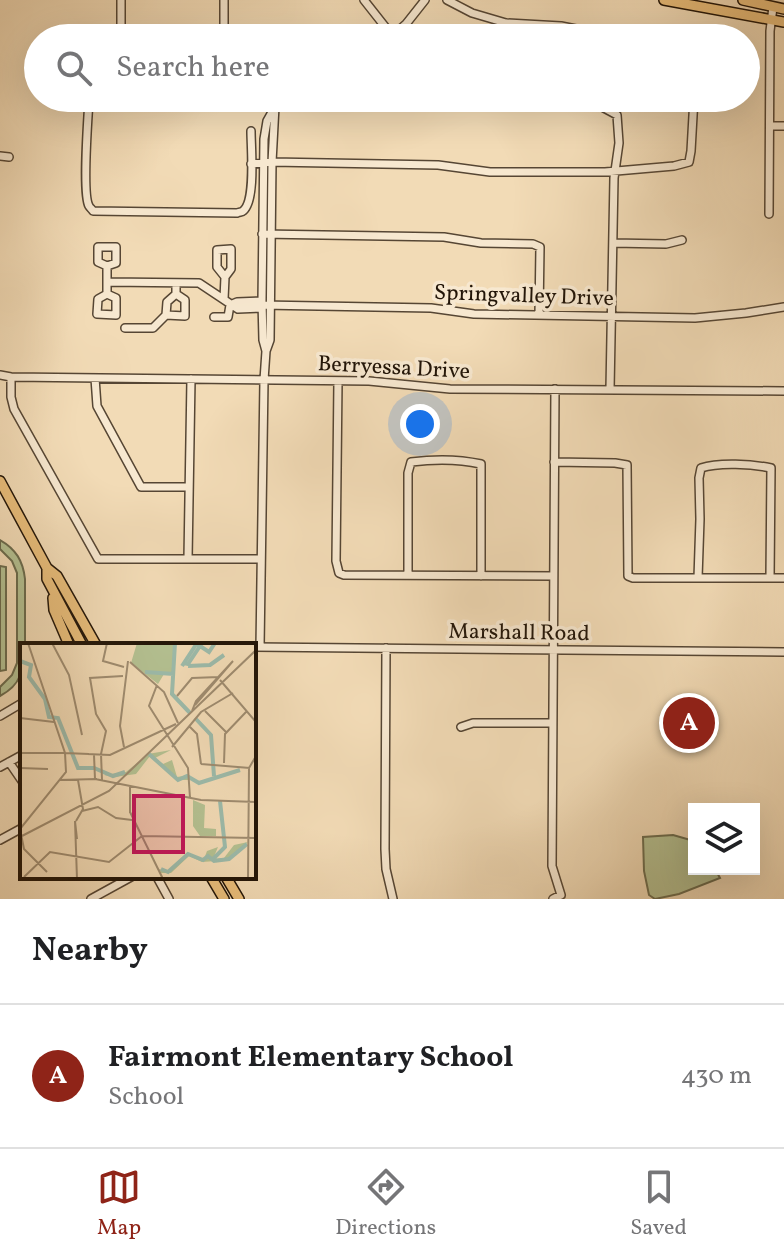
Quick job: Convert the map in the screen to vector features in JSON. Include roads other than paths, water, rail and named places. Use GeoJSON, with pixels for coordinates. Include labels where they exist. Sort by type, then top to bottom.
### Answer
{"type":"FeatureCollection","features":[{"type":"Feature","properties":{"kind":"main road"},"geometry":{"type":"LineString","coordinates":[[664,0],[784,22]]}},
{"type":"Feature","properties":{"kind":"main road"},"geometry":{"type":"LineString","coordinates":[[743,0],[784,6]]}},
{"type":"Feature","properties":{"kind":"main road"},"geometry":{"type":"LineString","coordinates":[[0,481],[47,568],[57,576],[95,643]]}},
{"type":"Feature","properties":{"kind":"main road"},"geometry":{"type":"LineString","coordinates":[[47,568],[47,579],[81,643]]}},
{"type":"Feature","properties":{"kind":"main road"},"geometry":{"type":"LineString","coordinates":[[52,590],[54,610],[68,643]]}},
{"type":"Feature","properties":{"kind":"main road"},"geometry":{"type":"LineString","coordinates":[[212,879],[224,899]]}},
{"type":"Feature","properties":{"kind":"main road"},"geometry":{"type":"LineString","coordinates":[[227,879],[239,899]]}},
{"type":"Feature","properties":{"kind":"street"},"geometry":{"type":"LineString","coordinates":[[121,0],[121,24]]}},
{"type":"Feature","properties":{"kind":"street"},"geometry":{"type":"LineString","coordinates":[[224,0],[224,24]]}},
{"type":"Feature","properties":{"kind":"street"},"geometry":{"type":"LineString","coordinates":[[364,0],[382,24]]}},
{"type":"Feature","properties":{"kind":"street"},"geometry":{"type":"LineString","coordinates":[[406,24],[425,0]]}},
{"type":"Feature","properties":{"kind":"street"},"geometry":{"type":"LineString","coordinates":[[447,0],[472,13],[506,23],[524,24]]}},
{"type":"Feature","properties":{"kind":"street"},"geometry":{"type":"LineString","coordinates":[[769,6],[769,214]]}},
{"type":"Feature","properties":{"kind":"street"},"geometry":{"type":"LineString","coordinates":[[88,112],[87,200],[93,211],[243,211],[249,203],[251,131]]}},
{"type":"Feature","properties":{"kind":"street"},"geometry":{"type":"LineString","coordinates":[[264,305],[271,234],[264,139],[272,112]]}},
{"type":"Feature","properties":{"kind":"street"},"geometry":{"type":"LineString","coordinates":[[610,389],[614,171],[619,143],[617,115],[611,112]]}},
{"type":"Feature","properties":{"kind":"street"},"geometry":{"type":"LineString","coordinates":[[251,164],[438,165],[490,172],[614,171],[674,166],[689,162],[693,112]]}},
{"type":"Feature","properties":{"kind":"street"},"geometry":{"type":"LineString","coordinates":[[770,126],[784,126]]}},
{"type":"Feature","properties":{"kind":"street"},"geometry":{"type":"LineString","coordinates":[[0,156],[9,157]]}},
{"type":"Feature","properties":{"kind":"street"},"geometry":{"type":"LineString","coordinates":[[257,647],[264,380],[270,340],[264,305],[262,234],[268,162]]}},
{"type":"Feature","properties":{"kind":"street"},"geometry":{"type":"LineString","coordinates":[[262,234],[444,237],[481,243],[533,244],[540,247],[539,315]]}},
{"type":"Feature","properties":{"kind":"street"},"geometry":{"type":"LineString","coordinates":[[613,243],[666,244],[682,240]]}},
{"type":"Feature","properties":{"kind":"street"},"geometry":{"type":"LineString","coordinates":[[107,266],[107,294]]}},
{"type":"Feature","properties":{"kind":"street"},"geometry":{"type":"LineString","coordinates":[[214,317],[228,317],[225,277]]}},
{"type":"Feature","properties":{"kind":"street"},"geometry":{"type":"LineString","coordinates":[[108,282],[199,283],[227,302]]}},
{"type":"Feature","properties":{"kind":"street"},"geometry":{"type":"LineString","coordinates":[[125,328],[153,328],[166,315],[167,302],[176,294],[176,283]]}},
{"type":"Feature","properties":{"kind":"street"},"geometry":{"type":"LineString","coordinates":[[166,315],[185,316],[185,300],[176,294]]}},
{"type":"Feature","properties":{"kind":"street","name":"Springvalley Drive"},"geometry":{"type":"LineString","coordinates":[[227,302],[431,308],[474,314],[695,318],[784,307]]}},
{"type":"Feature","properties":{"kind":"street"},"geometry":{"type":"LineString","coordinates":[[3,377],[14,409],[98,559],[261,559]]}},
{"type":"Feature","properties":{"kind":"street","name":"Berryessa Drive"},"geometry":{"type":"LineString","coordinates":[[3,377],[369,381],[450,389],[784,391]]}},
{"type":"Feature","properties":{"kind":"street"},"geometry":{"type":"LineString","coordinates":[[95,378],[99,413],[141,487],[189,487]]}},
{"type":"Feature","properties":{"kind":"street"},"geometry":{"type":"LineString","coordinates":[[188,559],[191,379]]}},
{"type":"Feature","properties":{"kind":"street"},"geometry":{"type":"LineString","coordinates":[[338,381],[336,568],[339,573],[553,576]]}},
{"type":"Feature","properties":{"kind":"street"},"geometry":{"type":"LineString","coordinates":[[553,899],[561,895],[552,866],[555,389]]}},
{"type":"Feature","properties":{"kind":"street"},"geometry":{"type":"LineString","coordinates":[[408,575],[408,473],[411,462],[469,461],[481,464],[481,576]]}},
{"type":"Feature","properties":{"kind":"street"},"geometry":{"type":"LineString","coordinates":[[554,462],[627,465],[628,576],[784,578]]}},
{"type":"Feature","properties":{"kind":"street"},"geometry":{"type":"LineString","coordinates":[[698,578],[699,478],[701,468],[709,466],[771,468],[770,578]]}},
{"type":"Feature","properties":{"kind":"street","name":"Marshall Road"},"geometry":{"type":"LineString","coordinates":[[257,647],[784,652]]}},
{"type":"Feature","properties":{"kind":"street"},"geometry":{"type":"LineString","coordinates":[[386,648],[385,849],[393,899]]}},
{"type":"Feature","properties":{"kind":"street"},"geometry":{"type":"LineString","coordinates":[[0,716],[20,708]]}},
{"type":"Feature","properties":{"kind":"street"},"geometry":{"type":"LineString","coordinates":[[461,727],[473,723],[552,723]]}},
{"type":"Feature","properties":{"kind":"street"},"geometry":{"type":"LineString","coordinates":[[0,767],[20,756]]}},
{"type":"Feature","properties":{"kind":"street"},"geometry":{"type":"LineString","coordinates":[[9,762],[20,778]]}},
{"type":"Feature","properties":{"kind":"street"},"geometry":{"type":"LineString","coordinates":[[0,840],[20,829]]}},
{"type":"Feature","properties":{"kind":"street"},"geometry":{"type":"LineString","coordinates":[[91,899],[127,879]]}},
{"type":"Feature","properties":{"kind":"street"},"geometry":{"type":"LineString","coordinates":[[158,879],[169,899]]}},
{"type":"Feature","properties":{"kind":"place","name":"Fairmont Elementary School"},"geometry":{"type":"Point","coordinates":[689,723]}}]}
